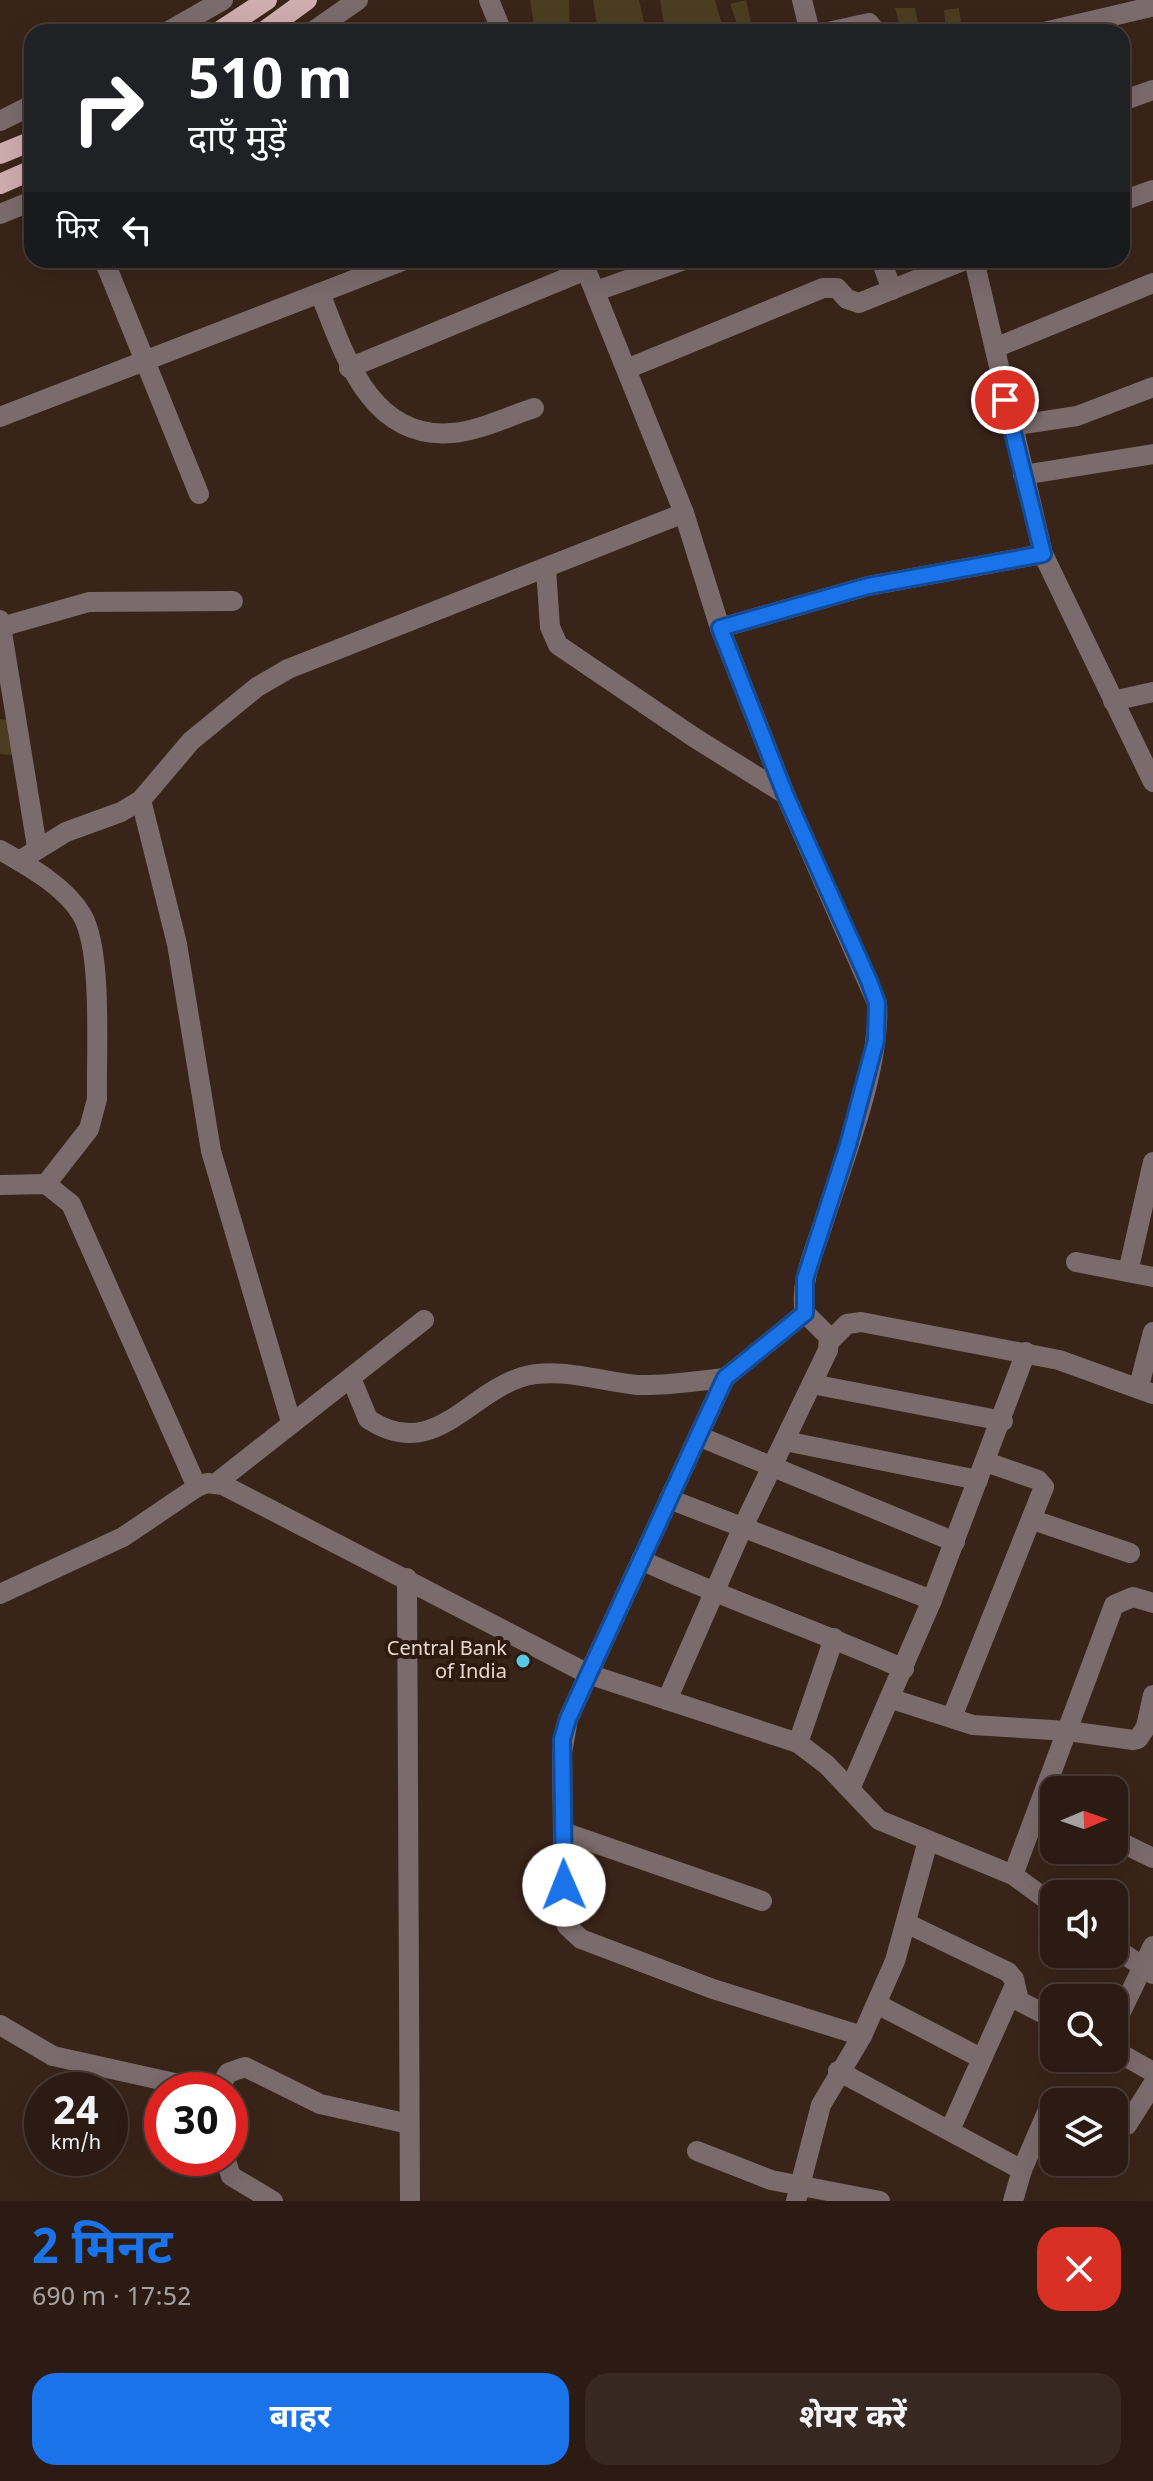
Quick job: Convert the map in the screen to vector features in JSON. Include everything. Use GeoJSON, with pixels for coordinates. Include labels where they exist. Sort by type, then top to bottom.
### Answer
{"type":"FeatureCollection","features":[{"type":"Feature","properties":{"kind":"main road"},"geometry":{"type":"LineString","coordinates":[[230,24],[267,0]]}},
{"type":"Feature","properties":{"kind":"main road"},"geometry":{"type":"LineString","coordinates":[[274,24],[307,0]]}},
{"type":"Feature","properties":{"kind":"main road"},"geometry":{"type":"LineString","coordinates":[[0,154],[24,144]]}},
{"type":"Feature","properties":{"kind":"main road"},"geometry":{"type":"LineString","coordinates":[[0,184],[24,174]]}},
{"type":"Feature","properties":{"kind":"street"},"geometry":{"type":"LineString","coordinates":[[181,24],[223,0]]}},
{"type":"Feature","properties":{"kind":"street"},"geometry":{"type":"LineString","coordinates":[[324,24],[358,0]]}},
{"type":"Feature","properties":{"kind":"street"},"geometry":{"type":"LineString","coordinates":[[489,0],[499,24]]}},
{"type":"Feature","properties":{"kind":"street"},"geometry":{"type":"LineString","coordinates":[[802,0],[808,24]]}},
{"type":"Feature","properties":{"kind":"street"},"geometry":{"type":"LineString","coordinates":[[1078,24],[1151,7]]}},
{"type":"Feature","properties":{"kind":"street"},"geometry":{"type":"LineString","coordinates":[[1130,98],[1153,90]]}},
{"type":"Feature","properties":{"kind":"street"},"geometry":{"type":"LineString","coordinates":[[0,121],[24,109]]}},
{"type":"Feature","properties":{"kind":"street"},"geometry":{"type":"LineString","coordinates":[[1130,198],[1153,190]]}},
{"type":"Feature","properties":{"kind":"street"},"geometry":{"type":"LineString","coordinates":[[0,214],[24,204]]}},
{"type":"Feature","properties":{"kind":"street"},"geometry":{"type":"LineString","coordinates":[[107,268],[199,494]]}},
{"type":"Feature","properties":{"kind":"street"},"geometry":{"type":"LineString","coordinates":[[0,417],[384,268]]}},
{"type":"Feature","properties":{"kind":"street"},"geometry":{"type":"LineString","coordinates":[[349,368],[577,268]]}},
{"type":"Feature","properties":{"kind":"street"},"geometry":{"type":"LineString","coordinates":[[585,268],[629,368],[684,513],[720,628],[785,794],[869,981],[878,1020],[876,1040],[848,1145],[805,1279],[805,1313],[830,1341]]}},
{"type":"Feature","properties":{"kind":"street"},"geometry":{"type":"LineString","coordinates":[[596,291],[661,268]]}},
{"type":"Feature","properties":{"kind":"street"},"geometry":{"type":"LineString","coordinates":[[884,268],[892,290]]}},
{"type":"Feature","properties":{"kind":"street"},"geometry":{"type":"LineString","coordinates":[[629,368],[823,288],[837,288],[847,299],[859,303],[946,268]]}},
{"type":"Feature","properties":{"kind":"street"},"geometry":{"type":"LineString","coordinates":[[976,268],[1043,554],[1153,782]]}},
{"type":"Feature","properties":{"kind":"street"},"geometry":{"type":"LineString","coordinates":[[995,348],[1153,283]]}},
{"type":"Feature","properties":{"kind":"street"},"geometry":{"type":"LineString","coordinates":[[320,293],[349,368],[366,393],[392,417],[429,432],[468,430],[534,408]]}},
{"type":"Feature","properties":{"kind":"street"},"geometry":{"type":"LineString","coordinates":[[1011,426],[1077,416],[1153,387]]}},
{"type":"Feature","properties":{"kind":"street"},"geometry":{"type":"LineString","coordinates":[[1023,475],[1153,454]]}},
{"type":"Feature","properties":{"kind":"street"},"geometry":{"type":"LineString","coordinates":[[19,861],[37,847],[141,800],[191,741],[257,687],[288,669],[684,513]]}},
{"type":"Feature","properties":{"kind":"street"},"geometry":{"type":"LineString","coordinates":[[720,628],[868,586],[1043,554]]}},
{"type":"Feature","properties":{"kind":"street"},"geometry":{"type":"LineString","coordinates":[[546,569],[550,627],[558,645],[695,738],[785,794]]}},
{"type":"Feature","properties":{"kind":"street"},"geometry":{"type":"LineString","coordinates":[[37,847],[1,624],[89,602],[233,601]]}},
{"type":"Feature","properties":{"kind":"street"},"geometry":{"type":"LineString","coordinates":[[1113,701],[1153,692]]}},
{"type":"Feature","properties":{"kind":"street"},"geometry":{"type":"LineString","coordinates":[[141,800],[177,944],[211,1151],[291,1422]]}},
{"type":"Feature","properties":{"kind":"street"},"geometry":{"type":"LineString","coordinates":[[0,850],[73,903],[83,916],[93,949],[97,1099],[93,1119],[46,1184]]}},
{"type":"Feature","properties":{"kind":"street"},"geometry":{"type":"LineString","coordinates":[[1128,1272],[1153,1162]]}},
{"type":"Feature","properties":{"kind":"street"},"geometry":{"type":"LineString","coordinates":[[0,1185],[46,1184],[71,1204],[206,1485]]}},
{"type":"Feature","properties":{"kind":"street"},"geometry":{"type":"LineString","coordinates":[[1076,1262],[1153,1277]]}},
{"type":"Feature","properties":{"kind":"street"},"geometry":{"type":"LineString","coordinates":[[805,1313],[725,1378],[588,1674],[562,1739],[564,1911],[574,1934],[713,1989],[862,2036]]}},
{"type":"Feature","properties":{"kind":"street"},"geometry":{"type":"LineString","coordinates":[[0,1594],[123,1537],[206,1485],[424,1320]]}},
{"type":"Feature","properties":{"kind":"street"},"geometry":{"type":"LineString","coordinates":[[667,1700],[712,1593],[830,1341],[844,1326],[855,1321],[1026,1352],[1146,1390],[1153,1332]]}},
{"type":"Feature","properties":{"kind":"street"},"geometry":{"type":"LineString","coordinates":[[850,1789],[892,1699],[932,1600],[1003,1421],[1026,1352]]}},
{"type":"Feature","properties":{"kind":"street"},"geometry":{"type":"LineString","coordinates":[[351,1378],[368,1419],[405,1434],[429,1432],[523,1376],[553,1374],[642,1385],[725,1378]]}},
{"type":"Feature","properties":{"kind":"street"},"geometry":{"type":"LineString","coordinates":[[812,1384],[1003,1421]]}},
{"type":"Feature","properties":{"kind":"street"},"geometry":{"type":"LineString","coordinates":[[698,1436],[955,1542]]}},
{"type":"Feature","properties":{"kind":"street"},"geometry":{"type":"LineString","coordinates":[[785,1441],[1043,1483],[1033,1520],[952,1717]]}},
{"type":"Feature","properties":{"kind":"street"},"geometry":{"type":"LineString","coordinates":[[206,1485],[235,1489],[407,1578],[524,1644],[588,1674],[798,1743],[827,1765],[879,1820],[1013,1875],[1040,1895]]}},
{"type":"Feature","properties":{"kind":"street"},"geometry":{"type":"LineString","coordinates":[[669,1499],[932,1600]]}},
{"type":"Feature","properties":{"kind":"street"},"geometry":{"type":"LineString","coordinates":[[1033,1520],[1130,1553]]}},
{"type":"Feature","properties":{"kind":"street"},"geometry":{"type":"LineString","coordinates":[[641,1560],[712,1593],[834,1638],[904,1669]]}},
{"type":"Feature","properties":{"kind":"street"},"geometry":{"type":"LineString","coordinates":[[407,1578],[410,2201]]}},
{"type":"Feature","properties":{"kind":"street"},"geometry":{"type":"LineString","coordinates":[[1055,1776],[1068,1731],[1114,1605],[1133,1597],[1153,1603]]}},
{"type":"Feature","properties":{"kind":"street"},"geometry":{"type":"LineString","coordinates":[[798,1743],[834,1638]]}},
{"type":"Feature","properties":{"kind":"street"},"geometry":{"type":"LineString","coordinates":[[892,1699],[985,1727],[1068,1731],[1138,1739],[1146,1727],[1153,1695]]}},
{"type":"Feature","properties":{"kind":"street"},"geometry":{"type":"LineString","coordinates":[[1013,1875],[1040,1820]]}},
{"type":"Feature","properties":{"kind":"street"},"geometry":{"type":"LineString","coordinates":[[563,1832],[762,1901]]}},
{"type":"Feature","properties":{"kind":"street"},"geometry":{"type":"LineString","coordinates":[[798,2194],[817,2118],[838,2071],[862,2036],[877,2004],[906,1923],[928,1841]]}},
{"type":"Feature","properties":{"kind":"street"},"geometry":{"type":"LineString","coordinates":[[1128,1846],[1153,1858]]}},
{"type":"Feature","properties":{"kind":"street"},"geometry":{"type":"LineString","coordinates":[[906,1923],[1008,1972],[1019,2001],[1040,2012]]}},
{"type":"Feature","properties":{"kind":"street"},"geometry":{"type":"LineString","coordinates":[[1128,2003],[1148,1971],[1153,1946]]}},
{"type":"Feature","properties":{"kind":"street"},"geometry":{"type":"LineString","coordinates":[[1128,1957],[1148,1971]]}},
{"type":"Feature","properties":{"kind":"street"},"geometry":{"type":"LineString","coordinates":[[950,2130],[1014,1987]]}},
{"type":"Feature","properties":{"kind":"street"},"geometry":{"type":"LineString","coordinates":[[877,2004],[981,2058]]}},
{"type":"Feature","properties":{"kind":"street"},"geometry":{"type":"LineString","coordinates":[[0,2025],[53,2056],[144,2076]]}},
{"type":"Feature","properties":{"kind":"street"},"geometry":{"type":"LineString","coordinates":[[1128,2058],[1153,2072]]}},
{"type":"Feature","properties":{"kind":"street"},"geometry":{"type":"LineString","coordinates":[[231,2072],[245,2067],[320,2104],[409,2124]]}},
{"type":"Feature","properties":{"kind":"street"},"geometry":{"type":"LineString","coordinates":[[838,2071],[1022,2170]]}},
{"type":"Feature","properties":{"kind":"street"},"geometry":{"type":"LineString","coordinates":[[1128,2123],[1153,2084]]}},
{"type":"Feature","properties":{"kind":"street"},"geometry":{"type":"LineString","coordinates":[[1013,2201],[1040,2128]]}},
{"type":"Feature","properties":{"kind":"street"},"geometry":{"type":"LineString","coordinates":[[697,2151],[798,2194],[880,2201]]}},
{"type":"Feature","properties":{"kind":"street"},"geometry":{"type":"LineString","coordinates":[[231,2176],[273,2201]]}},
{"type":"Feature","properties":{"kind":"building"},"geometry":{"type":"Polygon","coordinates":[[[530,0],[569,0],[570,24],[534,24],[530,0]]]}},
{"type":"Feature","properties":{"kind":"building"},"geometry":{"type":"Polygon","coordinates":[[[593,0],[639,0],[644,24],[597,24],[593,0]]]}},
{"type":"Feature","properties":{"kind":"building"},"geometry":{"type":"Polygon","coordinates":[[[660,0],[715,0],[722,24],[664,24],[660,0]]]}},
{"type":"Feature","properties":{"kind":"building"},"geometry":{"type":"Polygon","coordinates":[[[746,0],[751,24],[737,24],[730,4],[746,0]]]}},
{"type":"Feature","properties":{"kind":"building"},"geometry":{"type":"Polygon","coordinates":[[[895,8],[915,8],[918,24],[900,24],[895,8]]]}},
{"type":"Feature","properties":{"kind":"building"},"geometry":{"type":"Polygon","coordinates":[[[959,8],[961,24],[945,24],[944,10],[959,8]]]}},
{"type":"Feature","properties":{"kind":"building"},"geometry":{"type":"Polygon","coordinates":[[[0,719],[8,720],[13,755],[0,754],[0,719]]]}},
{"type":"Feature","properties":{"kind":"place","name":"Central Bank of India"},"geometry":{"type":"Point","coordinates":[523,1661]}},
{"type":"Feature","properties":{"kind":"route"},"geometry":{"type":"LineString","coordinates":[[564,1885],[562,1739],[568,1719],[725,1378],[805,1313],[805,1279],[848,1145],[876,1040],[877,1003],[869,981],[785,794],[720,628],[868,586],[1043,554],[1005,400]]}}]}
